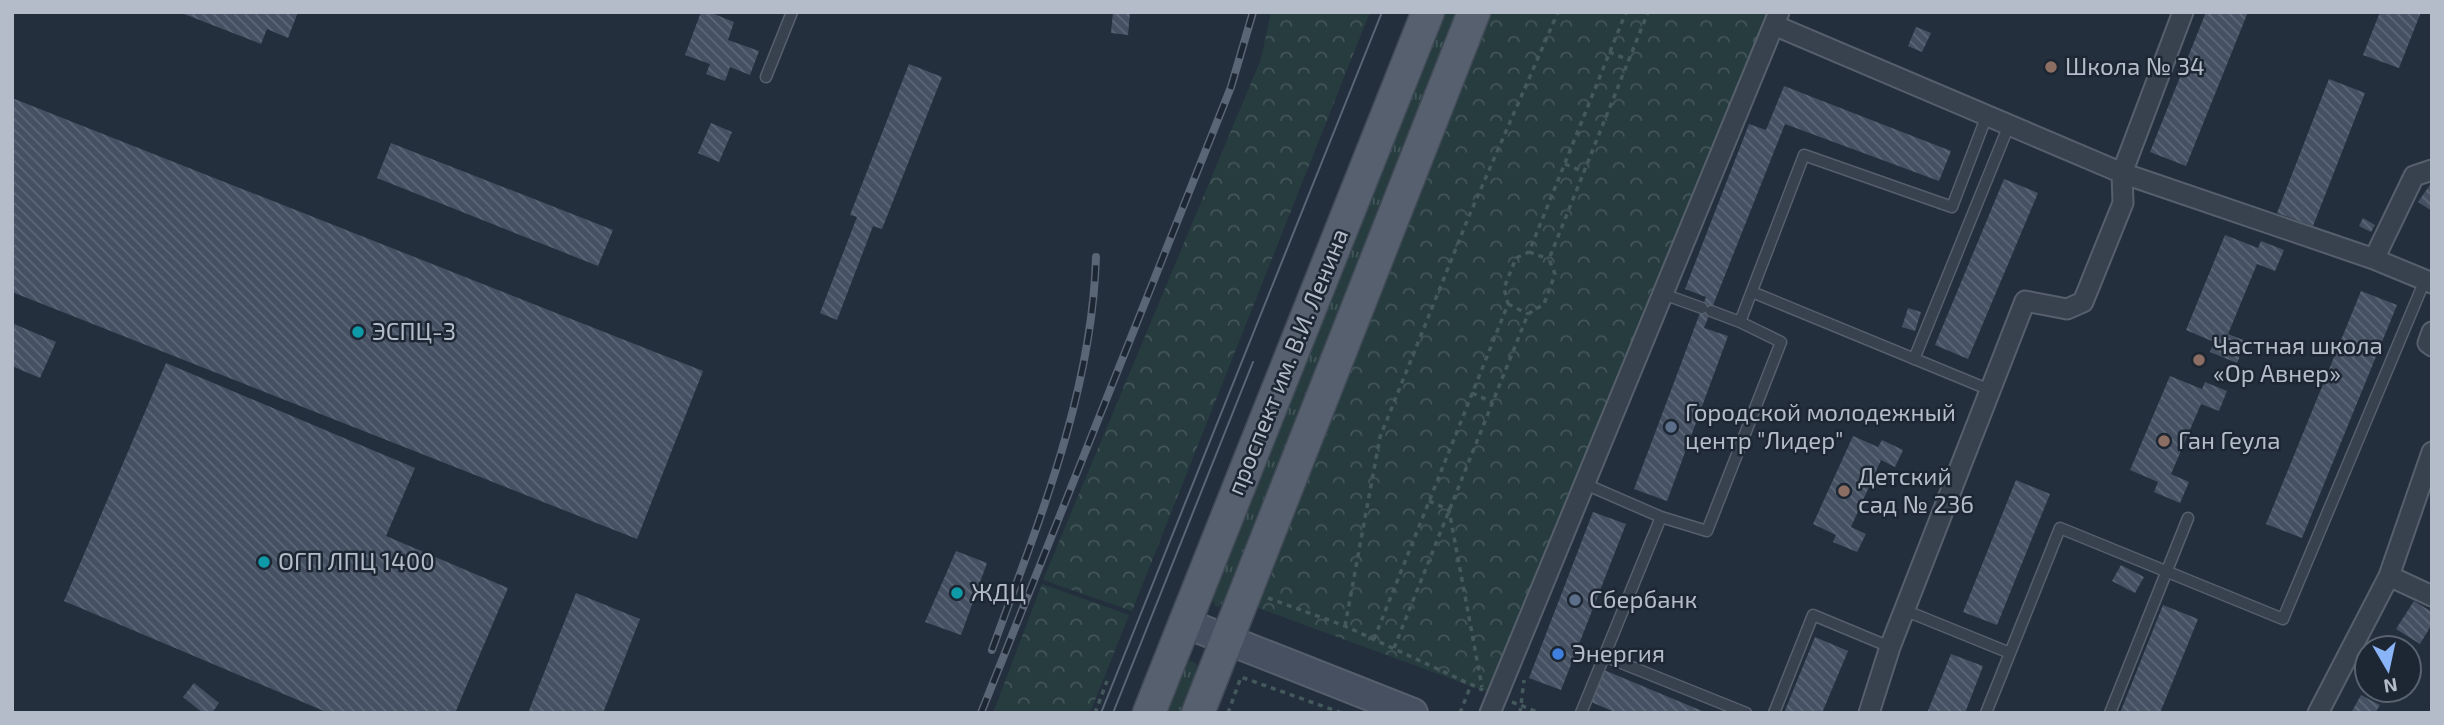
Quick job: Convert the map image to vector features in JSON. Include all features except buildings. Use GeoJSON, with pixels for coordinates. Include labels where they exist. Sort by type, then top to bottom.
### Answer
{"type":"FeatureCollection","features":[{"type":"Feature","properties":{"kind":"main road","name":"проспект им. В.И. Ленина"},"geometry":{"type":"LineString","coordinates":[[1149,713],[1428,12]]}},
{"type":"Feature","properties":{"kind":"main road","name":"проспект им. В.И. Ленина"},"geometry":{"type":"LineString","coordinates":[[1198,713],[1474,12]]}},
{"type":"Feature","properties":{"kind":"main road"},"geometry":{"type":"LineString","coordinates":[[1185,623],[1413,713]]}},
{"type":"Feature","properties":{"kind":"street"},"geometry":{"type":"LineString","coordinates":[[1869,713],[1890,647],[2025,300],[2067,309],[2082,302],[2123,203],[2122,173],[2183,12]]}},
{"type":"Feature","properties":{"kind":"street"},"geometry":{"type":"LineString","coordinates":[[1490,700],[1585,484],[1777,19],[2009,125],[2122,173],[2374,259],[2428,281]]}},
{"type":"Feature","properties":{"kind":"street"},"geometry":{"type":"LineString","coordinates":[[2374,259],[2414,176],[2432,170]]}},
{"type":"Feature","properties":{"kind":"street"},"geometry":{"type":"LineString","coordinates":[[2432,332],[2428,343],[2432,346]]}},
{"type":"Feature","properties":{"kind":"street"},"geometry":{"type":"LineString","coordinates":[[2318,713],[2389,576],[2432,452]]}},
{"type":"Feature","properties":{"kind":"street"},"geometry":{"type":"LineString","coordinates":[[2389,576],[2432,596]]}},
{"type":"Feature","properties":{"kind":"lane"},"geometry":{"type":"LineString","coordinates":[[766,77],[792,12]]}},
{"type":"Feature","properties":{"kind":"lane"},"geometry":{"type":"LineString","coordinates":[[1740,323],[1804,155],[1952,207],[1987,115]]}},
{"type":"Feature","properties":{"kind":"lane"},"geometry":{"type":"LineString","coordinates":[[1914,359],[2009,125]]}},
{"type":"Feature","properties":{"kind":"lane"},"geometry":{"type":"LineString","coordinates":[[1986,713],[2060,528],[2283,619],[2428,281]]}},
{"type":"Feature","properties":{"kind":"lane"},"geometry":{"type":"LineString","coordinates":[[1752,292],[1990,390]]}},
{"type":"Feature","properties":{"kind":"lane"},"geometry":{"type":"LineString","coordinates":[[1585,484],[1661,517],[1707,531],[1781,342],[1740,323],[1663,294]]}},
{"type":"Feature","properties":{"kind":"lane"},"geometry":{"type":"LineString","coordinates":[[1581,713],[1661,517]]}},
{"type":"Feature","properties":{"kind":"lane"},"geometry":{"type":"LineString","coordinates":[[2110,713],[2188,518]]}},
{"type":"Feature","properties":{"kind":"lane"},"geometry":{"type":"LineString","coordinates":[[1904,610],[2010,653]]}},
{"type":"Feature","properties":{"kind":"lane"},"geometry":{"type":"LineString","coordinates":[[1774,713],[1813,615],[1890,647]]}},
{"type":"Feature","properties":{"kind":"lane"},"geometry":{"type":"LineString","coordinates":[[1604,656],[1746,713]]}},
{"type":"Feature","properties":{"kind":"path"},"geometry":{"type":"LineString","coordinates":[[1345,626],[1380,437],[1469,216],[1558,12]]}},
{"type":"Feature","properties":{"kind":"path"},"geometry":{"type":"LineString","coordinates":[[1374,639],[1508,304],[1504,288],[1516,258],[1529,252],[1626,12]]}},
{"type":"Feature","properties":{"kind":"path"},"geometry":{"type":"LineString","coordinates":[[1394,648],[1528,314],[1544,304],[1548,294],[1555,274],[1549,259],[1648,12]]}},
{"type":"Feature","properties":{"kind":"path"},"geometry":{"type":"LineString","coordinates":[[1609,52],[1629,61]]}},
{"type":"Feature","properties":{"kind":"path"},"geometry":{"type":"LineString","coordinates":[[1564,164],[1584,172]]}},
{"type":"Feature","properties":{"kind":"path"},"geometry":{"type":"LineString","coordinates":[[1529,252],[1549,259]]}},
{"type":"Feature","properties":{"kind":"path"},"geometry":{"type":"LineString","coordinates":[[1508,304],[1528,314]]}},
{"type":"Feature","properties":{"kind":"path"},"geometry":{"type":"LineString","coordinates":[[1472,393],[1492,402]]}},
{"type":"Feature","properties":{"kind":"path"},"geometry":{"type":"LineString","coordinates":[[1429,501],[1449,510]]}},
{"type":"Feature","properties":{"kind":"path"},"geometry":{"type":"LineString","coordinates":[[1449,510],[1490,700]]}},
{"type":"Feature","properties":{"kind":"path"},"geometry":{"type":"LineString","coordinates":[[1266,597],[1345,626],[1394,648],[1471,684],[1490,700],[1522,706],[1540,713]]}},
{"type":"Feature","properties":{"kind":"path"},"geometry":{"type":"LineString","coordinates":[[1228,713],[1241,677],[1342,713]]}},
{"type":"Feature","properties":{"kind":"path"},"geometry":{"type":"LineString","coordinates":[[1095,713],[1107,681]]}},
{"type":"Feature","properties":{"kind":"path"},"geometry":{"type":"LineString","coordinates":[[1460,713],[1471,684]]}},
{"type":"Feature","properties":{"kind":"path"},"geometry":{"type":"LineString","coordinates":[[1520,713],[1522,706]]}},
{"type":"Feature","properties":{"kind":"green space"},"geometry":{"type":"Polygon","coordinates":[[[1271,12],[1370,12],[1132,611],[1043,580],[1261,59],[1271,12]]]}},
{"type":"Feature","properties":{"kind":"green space"},"geometry":{"type":"Polygon","coordinates":[[[1442,12],[1458,12],[1226,599],[1219,607],[1214,605],[1213,595],[1442,12]]]}},
{"type":"Feature","properties":{"kind":"green space"},"geometry":{"type":"Polygon","coordinates":[[[1485,12],[1777,12],[1490,693],[1245,603],[1485,12]]]}},
{"type":"Feature","properties":{"kind":"green space"},"geometry":{"type":"Polygon","coordinates":[[[1042,584],[1129,615],[1090,713],[993,713],[1042,584]]]}},
{"type":"Feature","properties":{"kind":"green space"},"geometry":{"type":"Polygon","coordinates":[[[1192,661],[1197,665],[1196,677],[1182,713],[1164,713],[1184,663],[1192,661]]]}},
{"type":"Feature","properties":{"kind":"tram line"},"geometry":{"type":"LineString","coordinates":[[1101,713],[1382,12]]}},
{"type":"Feature","properties":{"kind":"tram line"},"geometry":{"type":"LineString","coordinates":[[1113,713],[1253,362]]}},
{"type":"Feature","properties":{"kind":"railway"},"geometry":{"type":"LineString","coordinates":[[981,713],[1231,87],[1253,12]]}},
{"type":"Feature","properties":{"kind":"railway"},"geometry":{"type":"LineString","coordinates":[[992,650],[1044,506],[1073,408],[1085,358],[1096,257]]}},
{"type":"Feature","properties":{"kind":"place","name":"Школа № 34"},"geometry":{"type":"Point","coordinates":[2051,67]}},
{"type":"Feature","properties":{"kind":"place","name":"ЭСПЦ-3"},"geometry":{"type":"Point","coordinates":[358,332]}},
{"type":"Feature","properties":{"kind":"place","name":"Частная школа «Ор Авнер»"},"geometry":{"type":"Point","coordinates":[2199,360]}},
{"type":"Feature","properties":{"kind":"place","name":"Городской молодежный центр \"Лидер\""},"geometry":{"type":"Point","coordinates":[1671,427]}},
{"type":"Feature","properties":{"kind":"place","name":"Ган Геула"},"geometry":{"type":"Point","coordinates":[2164,441]}},
{"type":"Feature","properties":{"kind":"place","name":"Детский сад № 236"},"geometry":{"type":"Point","coordinates":[1844,491]}},
{"type":"Feature","properties":{"kind":"place","name":"ОГП ЛПЦ 1400"},"geometry":{"type":"Point","coordinates":[264,562]}},
{"type":"Feature","properties":{"kind":"place","name":"ЖДЦ"},"geometry":{"type":"Point","coordinates":[957,593]}},
{"type":"Feature","properties":{"kind":"place","name":"Сбербанк"},"geometry":{"type":"Point","coordinates":[1575,600]}},
{"type":"Feature","properties":{"kind":"place","name":"Энергия"},"geometry":{"type":"Point","coordinates":[1558,654]}}]}
